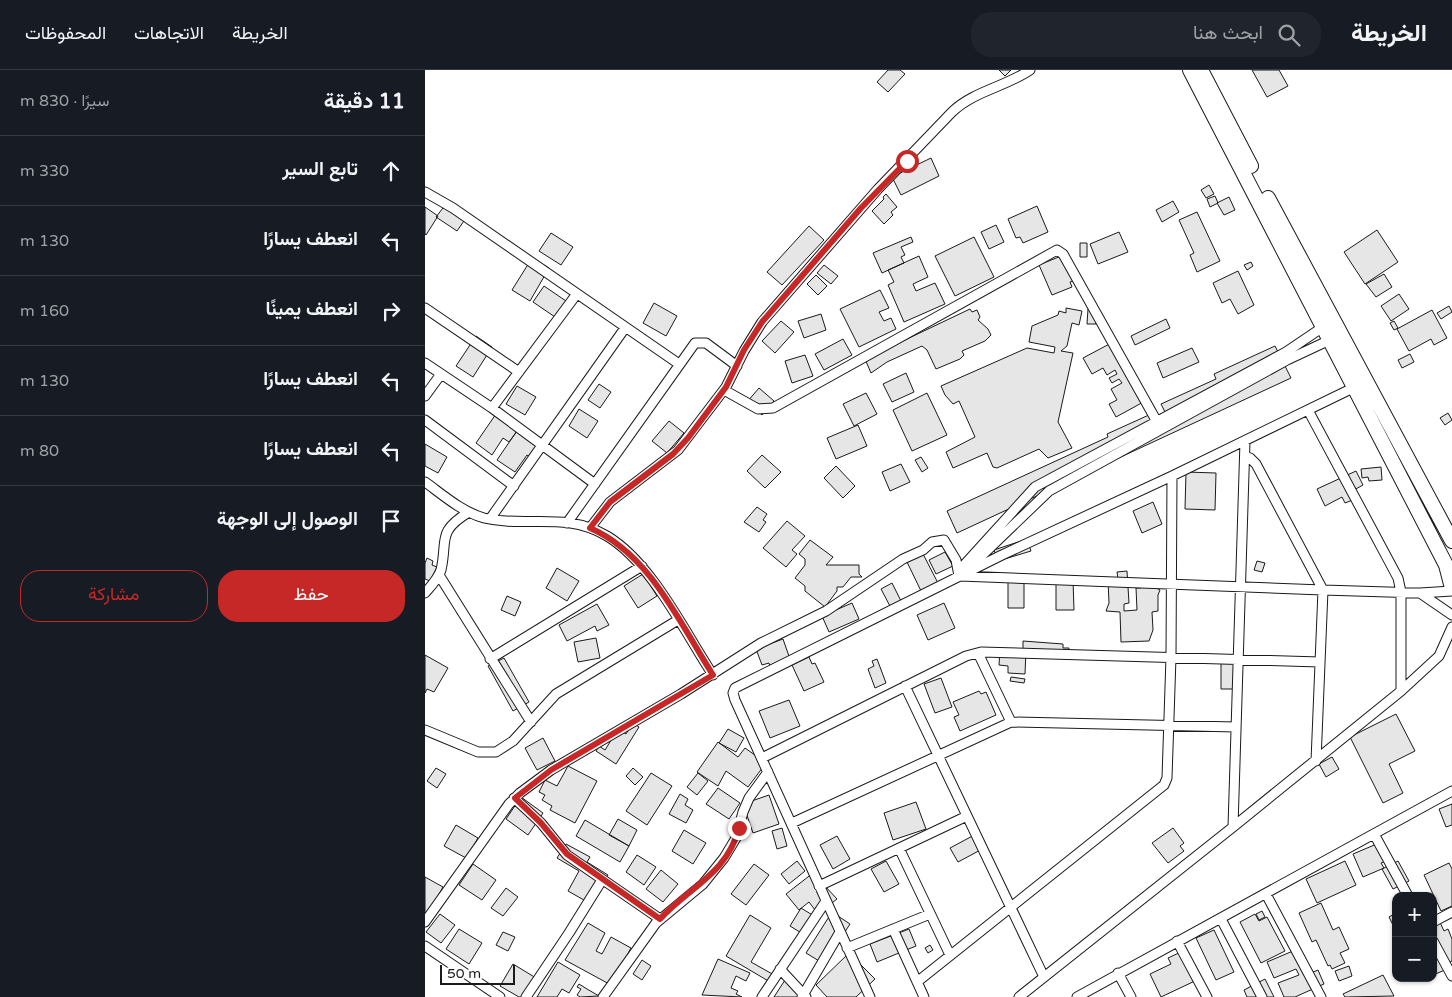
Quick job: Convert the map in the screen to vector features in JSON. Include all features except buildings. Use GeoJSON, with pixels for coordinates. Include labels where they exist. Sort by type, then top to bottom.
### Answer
{"type":"FeatureCollection","features":[{"type":"Feature","properties":{"kind":"main road"},"geometry":{"type":"LineString","coordinates":[[1190,70],[1328,324]]}},
{"type":"Feature","properties":{"kind":"main road"},"geometry":{"type":"LineString","coordinates":[[1201,70],[1335,338],[1452,541]]}},
{"type":"Feature","properties":{"kind":"main road"},"geometry":{"type":"LineString","coordinates":[[1335,338],[1355,387],[1447,564],[1452,589]]}},
{"type":"Feature","properties":{"kind":"street"},"geometry":{"type":"LineString","coordinates":[[590,528],[610,502],[678,450],[724,390],[751,338],[762,322],[867,202],[952,112],[965,100],[1007,83],[1030,70]]}},
{"type":"Feature","properties":{"kind":"street"},"geometry":{"type":"LineString","coordinates":[[425,192],[453,208],[576,295],[679,364]]}},
{"type":"Feature","properties":{"kind":"street"},"geometry":{"type":"LineString","coordinates":[[724,390],[758,409],[773,408],[1057,250],[1063,254],[1159,426]]}},
{"type":"Feature","properties":{"kind":"street"},"geometry":{"type":"LineString","coordinates":[[492,408],[576,295]]}},
{"type":"Feature","properties":{"kind":"street"},"geometry":{"type":"LineString","coordinates":[[425,308],[519,372]]}},
{"type":"Feature","properties":{"kind":"street"},"geometry":{"type":"LineString","coordinates":[[1159,426],[1286,352],[1328,324]]}},
{"type":"Feature","properties":{"kind":"street"},"geometry":{"type":"LineString","coordinates":[[490,519],[625,328]]}},
{"type":"Feature","properties":{"kind":"street"},"geometry":{"type":"LineString","coordinates":[[960,576],[965,564],[1035,487],[1047,486],[1287,360],[1335,338]]}},
{"type":"Feature","properties":{"kind":"street"},"geometry":{"type":"LineString","coordinates":[[567,523],[693,344],[699,342],[710,346],[737,366]]}},
{"type":"Feature","properties":{"kind":"street"},"geometry":{"type":"LineString","coordinates":[[425,363],[544,445],[595,484]]}},
{"type":"Feature","properties":{"kind":"street"},"geometry":{"type":"LineString","coordinates":[[425,396],[441,374]]}},
{"type":"Feature","properties":{"kind":"street"},"geometry":{"type":"LineString","coordinates":[[870,997],[733,696],[735,688],[960,576],[1355,387]]}},
{"type":"Feature","properties":{"kind":"street"},"geometry":{"type":"LineString","coordinates":[[1308,410],[1396,573],[1401,592],[1401,692]]}},
{"type":"Feature","properties":{"kind":"street"},"geometry":{"type":"LineString","coordinates":[[425,420],[514,486]]}},
{"type":"Feature","properties":{"kind":"street"},"geometry":{"type":"LineString","coordinates":[[1233,827],[1245,441]]}},
{"type":"Feature","properties":{"kind":"street"},"geometry":{"type":"LineString","coordinates":[[1245,456],[1256,464],[1323,590],[1316,761]]}},
{"type":"Feature","properties":{"kind":"street"},"geometry":{"type":"LineString","coordinates":[[917,982],[1161,789],[1167,778],[1171,657],[1172,476]]}},
{"type":"Feature","properties":{"kind":"street"},"geometry":{"type":"LineString","coordinates":[[425,482],[469,512],[490,519],[567,523],[590,528],[618,543],[642,566],[713,675]]}},
{"type":"Feature","properties":{"kind":"street"},"geometry":{"type":"LineString","coordinates":[[425,593],[439,576],[445,537],[457,520],[469,512]]}},
{"type":"Feature","properties":{"kind":"street"},"geometry":{"type":"LineString","coordinates":[[425,922],[486,834],[515,798],[551,770],[713,675],[776,635],[826,611],[894,564],[923,550],[932,542],[944,540],[956,560],[960,576]]}},
{"type":"Feature","properties":{"kind":"street"},"geometry":{"type":"LineString","coordinates":[[489,660],[642,566]]}},
{"type":"Feature","properties":{"kind":"street"},"geometry":{"type":"LineString","coordinates":[[439,576],[489,660],[531,722]]}},
{"type":"Feature","properties":{"kind":"street"},"geometry":{"type":"LineString","coordinates":[[960,576],[1323,590],[1420,592],[1452,589]]}},
{"type":"Feature","properties":{"kind":"street"},"geometry":{"type":"LineString","coordinates":[[1420,592],[1452,615]]}},
{"type":"Feature","properties":{"kind":"street"},"geometry":{"type":"LineString","coordinates":[[425,730],[473,751],[496,752],[513,741],[556,694],[678,620]]}},
{"type":"Feature","properties":{"kind":"street"},"geometry":{"type":"LineString","coordinates":[[1019,997],[1401,692],[1430,667],[1443,650],[1452,627]]}},
{"type":"Feature","properties":{"kind":"street"},"geometry":{"type":"LineString","coordinates":[[1443,650],[1452,644]]}},
{"type":"Feature","properties":{"kind":"street"},"geometry":{"type":"LineString","coordinates":[[762,758],[966,656],[978,653],[992,651],[1320,662]]}},
{"type":"Feature","properties":{"kind":"street"},"geometry":{"type":"LineString","coordinates":[[978,653],[1011,722]]}},
{"type":"Feature","properties":{"kind":"street"},"geometry":{"type":"LineString","coordinates":[[905,686],[1044,977]]}},
{"type":"Feature","properties":{"kind":"street"},"geometry":{"type":"LineString","coordinates":[[792,823],[1011,722],[1236,727]]}},
{"type":"Feature","properties":{"kind":"street"},"geometry":{"type":"LineString","coordinates":[[603,997],[660,919],[703,884],[724,858],[736,838],[749,798],[768,772]]}},
{"type":"Feature","properties":{"kind":"street"},"geometry":{"type":"LineString","coordinates":[[1077,997],[1452,791]]}},
{"type":"Feature","properties":{"kind":"street"},"geometry":{"type":"LineString","coordinates":[[515,798],[541,823],[562,850],[602,880],[660,919]]}},
{"type":"Feature","properties":{"kind":"street"},"geometry":{"type":"LineString","coordinates":[[819,886],[967,816]]}},
{"type":"Feature","properties":{"kind":"street"},"geometry":{"type":"LineString","coordinates":[[1374,834],[1406,892]]}},
{"type":"Feature","properties":{"kind":"street"},"geometry":{"type":"LineString","coordinates":[[899,848],[951,955]]}},
{"type":"Feature","properties":{"kind":"street"},"geometry":{"type":"LineString","coordinates":[[526,997],[602,880]]}},
{"type":"Feature","properties":{"kind":"street"},"geometry":{"type":"LineString","coordinates":[[1266,894],[1321,997]]}},
{"type":"Feature","properties":{"kind":"street"},"geometry":{"type":"LineString","coordinates":[[762,997],[826,901]]}},
{"type":"Feature","properties":{"kind":"street"},"geometry":{"type":"LineString","coordinates":[[1437,920],[1452,912]]}},
{"type":"Feature","properties":{"kind":"street"},"geometry":{"type":"LineString","coordinates":[[847,948],[930,914]]}},
{"type":"Feature","properties":{"kind":"street"},"geometry":{"type":"LineString","coordinates":[[1221,919],[1263,997]]}},
{"type":"Feature","properties":{"kind":"street"},"geometry":{"type":"LineString","coordinates":[[893,929],[924,997]]}},
{"type":"Feature","properties":{"kind":"street"},"geometry":{"type":"LineString","coordinates":[[780,969],[804,996],[840,932]]}},
{"type":"Feature","properties":{"kind":"street"},"geometry":{"type":"LineString","coordinates":[[1177,942],[1207,997]]}},
{"type":"Feature","properties":{"kind":"street"},"geometry":{"type":"LineString","coordinates":[[425,946],[500,997]]}},
{"type":"Feature","properties":{"kind":"street"},"geometry":{"type":"LineString","coordinates":[[1437,948],[1451,972]]}},
{"type":"Feature","properties":{"kind":"street"},"geometry":{"type":"LineString","coordinates":[[1118,973],[1131,997]]}},
{"type":"Feature","properties":{"kind":"route"},"geometry":{"type":"LineString","coordinates":[[739,828],[730,849],[710,877],[660,919],[567,854],[541,823],[515,798],[551,770],[713,675],[646,570],[618,543],[590,528],[610,502],[678,450],[731,380],[744,350],[762,322],[878,189],[907,161]]}}]}
